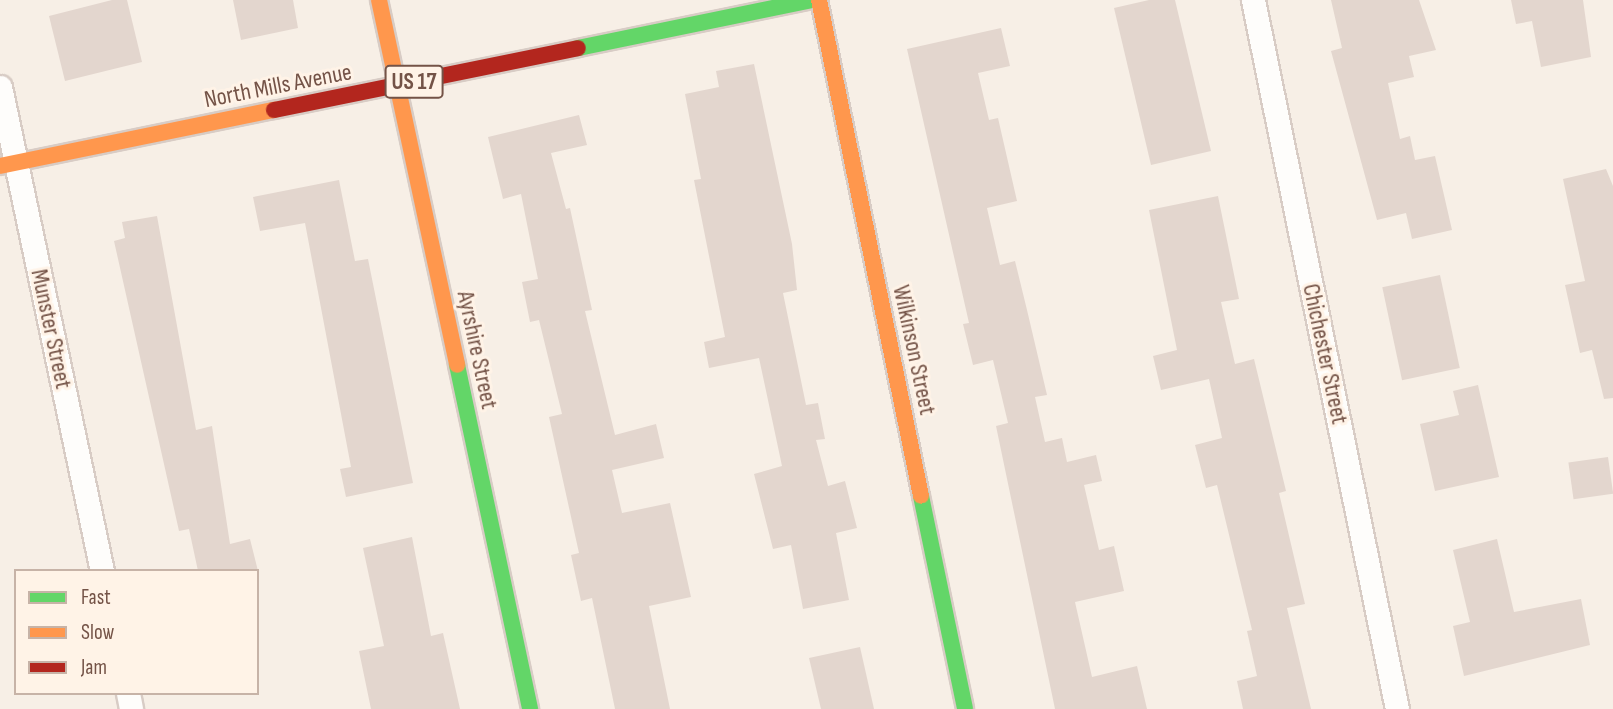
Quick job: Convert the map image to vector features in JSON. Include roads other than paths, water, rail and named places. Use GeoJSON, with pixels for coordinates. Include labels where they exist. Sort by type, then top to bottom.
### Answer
{"type":"FeatureCollection","features":[{"type":"Feature","properties":{"kind":"street","name":"Ayrshire Street"},"geometry":{"type":"LineString","coordinates":[[379,0],[530,709]]}},
{"type":"Feature","properties":{"kind":"street","name":"North Mills Avenue"},"geometry":{"type":"LineString","coordinates":[[8,164],[812,0]]}},
{"type":"Feature","properties":{"kind":"street","name":"Wilkinson Street"},"geometry":{"type":"LineString","coordinates":[[819,0],[965,709]]}},
{"type":"Feature","properties":{"kind":"street","name":"Chichester Street"},"geometry":{"type":"LineString","coordinates":[[1253,0],[1397,709]]}},
{"type":"Feature","properties":{"kind":"street","name":"Munster Street"},"geometry":{"type":"LineString","coordinates":[[0,88],[8,164],[102,569]]}}]}
